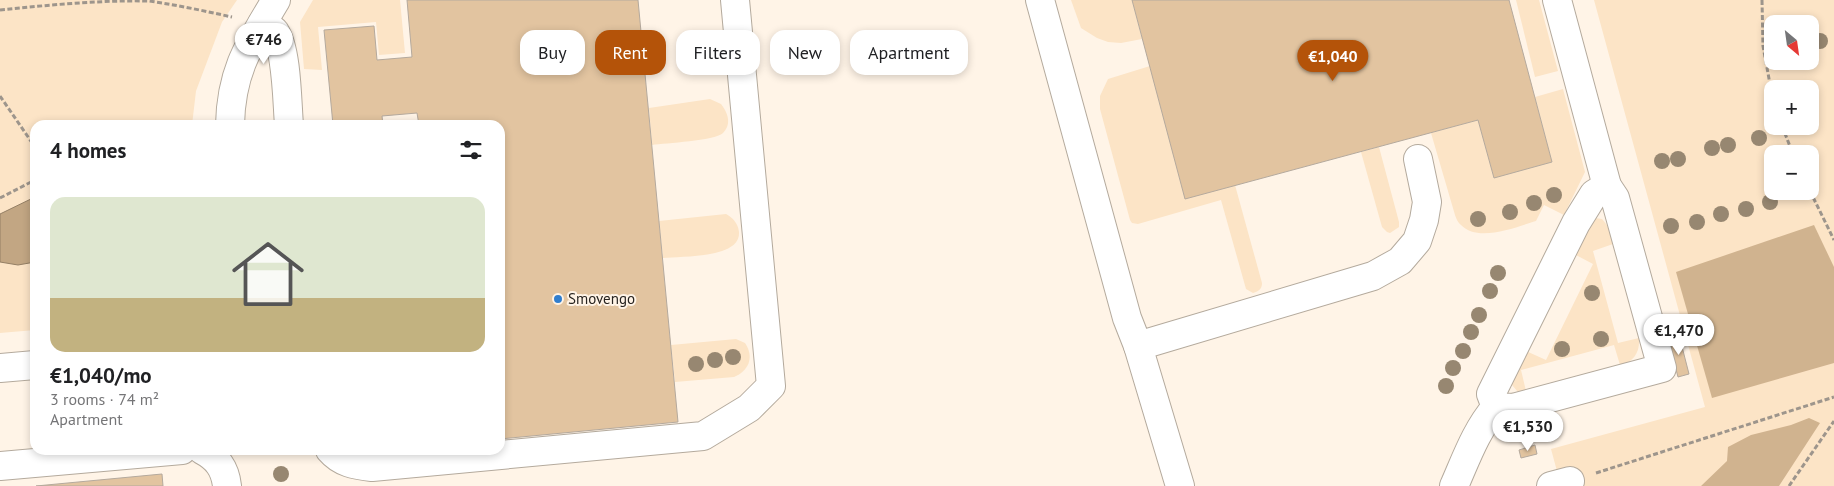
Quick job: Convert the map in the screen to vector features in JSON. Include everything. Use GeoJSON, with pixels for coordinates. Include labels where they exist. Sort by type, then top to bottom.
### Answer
{"type":"FeatureCollection","features":[{"type":"Feature","properties":{"kind":"street"},"geometry":{"type":"LineString","coordinates":[[230,120],[231,101],[238,70],[253,37],[276,0]]}},
{"type":"Feature","properties":{"kind":"street"},"geometry":{"type":"LineString","coordinates":[[505,455],[703,436],[749,408],[771,386],[735,0]]}},
{"type":"Feature","properties":{"kind":"street"},"geometry":{"type":"LineString","coordinates":[[1040,0],[1127,318],[1138,346],[1180,486]]}},
{"type":"Feature","properties":{"kind":"street"},"geometry":{"type":"LineString","coordinates":[[1454,486],[1485,420],[1496,408],[1513,408],[1662,368],[1615,198],[1607,186],[1557,0]]}},
{"type":"Feature","properties":{"kind":"street"},"geometry":{"type":"LineString","coordinates":[[262,24],[274,30],[280,45],[289,120]]}},
{"type":"Feature","properties":{"kind":"street"},"geometry":{"type":"LineString","coordinates":[[1138,346],[1373,276],[1400,261],[1417,241],[1424,220],[1427,202],[1418,159]]}},
{"type":"Feature","properties":{"kind":"street"},"geometry":{"type":"LineString","coordinates":[[1496,408],[1491,394],[1567,240],[1594,194],[1607,186]]}},
{"type":"Feature","properties":{"kind":"street"},"geometry":{"type":"LineString","coordinates":[[0,368],[30,365]]}},
{"type":"Feature","properties":{"kind":"street"},"geometry":{"type":"LineString","coordinates":[[0,466],[125,455]]}},
{"type":"Feature","properties":{"kind":"street"},"geometry":{"type":"LineString","coordinates":[[210,455],[222,466],[227,486]]}},
{"type":"Feature","properties":{"kind":"street"},"geometry":{"type":"LineString","coordinates":[[334,455],[351,465],[372,467],[500,455]]}},
{"type":"Feature","properties":{"kind":"path"},"geometry":{"type":"LineString","coordinates":[[0,10],[101,0],[148,1],[232,17]]}},
{"type":"Feature","properties":{"kind":"path"},"geometry":{"type":"LineString","coordinates":[[1762,0],[1763,46],[1769,80]]}},
{"type":"Feature","properties":{"kind":"path"},"geometry":{"type":"LineString","coordinates":[[0,96],[30,139]]}},
{"type":"Feature","properties":{"kind":"path"},"geometry":{"type":"LineString","coordinates":[[0,198],[30,183]]}},
{"type":"Feature","properties":{"kind":"path"},"geometry":{"type":"LineString","coordinates":[[1814,200],[1834,240]]}},
{"type":"Feature","properties":{"kind":"path"},"geometry":{"type":"LineString","coordinates":[[1560,484],[1834,397]]}},
{"type":"Feature","properties":{"kind":"path"},"geometry":{"type":"LineString","coordinates":[[1789,486],[1834,421]]}},
{"type":"Feature","properties":{"kind":"shaded area"},"geometry":{"type":"Polygon","coordinates":[[[0,0],[237,0],[222,22],[196,91],[193,120],[30,120],[30,330],[0,333],[0,0]]]}},
{"type":"Feature","properties":{"kind":"shaded area"},"geometry":{"type":"Polygon","coordinates":[[[313,0],[400,0],[405,53],[379,55],[376,22],[318,27],[322,70],[304,69],[300,22],[313,0]]]}},
{"type":"Feature","properties":{"kind":"shaded area"},"geometry":{"type":"Polygon","coordinates":[[[1071,0],[1132,0],[1142,39],[1121,43],[1108,42],[1097,38],[1081,28],[1071,0]]]}},
{"type":"Feature","properties":{"kind":"shaded area"},"geometry":{"type":"Polygon","coordinates":[[[1516,0],[1539,0],[1558,71],[1535,77],[1516,0]]]}},
{"type":"Feature","properties":{"kind":"shaded area"},"geometry":{"type":"Polygon","coordinates":[[[1594,0],[1834,0],[1834,486],[1561,486],[1551,449],[1705,407],[1594,0]]]}},
{"type":"Feature","properties":{"kind":"shaded area"},"geometry":{"type":"Polygon","coordinates":[[[1150,66],[1235,185],[1262,283],[1261,288],[1253,293],[1246,289],[1221,200],[1138,224],[1132,223],[1130,220],[1100,109],[1100,96],[1108,79],[1150,66]]]}},
{"type":"Feature","properties":{"kind":"shaded area"},"geometry":{"type":"Polygon","coordinates":[[[1563,89],[1585,172],[1564,215],[1544,205],[1536,221],[1497,232],[1477,233],[1468,230],[1460,224],[1455,216],[1431,133],[1478,120],[1494,178],[1552,162],[1535,97],[1563,89]]]}},
{"type":"Feature","properties":{"kind":"shaded area"},"geometry":{"type":"Polygon","coordinates":[[[710,99],[721,104],[726,111],[728,122],[723,133],[700,140],[652,145],[649,108],[710,99]]]}},
{"type":"Feature","properties":{"kind":"shaded area"},"geometry":{"type":"Polygon","coordinates":[[[1379,147],[1399,222],[1399,227],[1390,233],[1382,227],[1361,152],[1379,147]]]}},
{"type":"Feature","properties":{"kind":"shaded area"},"geometry":{"type":"Polygon","coordinates":[[[30,199],[30,263],[18,265],[0,262],[0,214],[30,199]]]}},
{"type":"Feature","properties":{"kind":"shaded area"},"geometry":{"type":"Polygon","coordinates":[[[726,214],[735,221],[739,232],[737,241],[730,247],[721,252],[663,258],[659,221],[726,214]]]}},
{"type":"Feature","properties":{"kind":"shaded area"},"geometry":{"type":"Polygon","coordinates":[[[1595,218],[1602,219],[1609,231],[1613,244],[1593,251],[1618,343],[1639,338],[1637,352],[1632,359],[1620,365],[1614,345],[1521,370],[1526,391],[1518,392],[1512,385],[1512,380],[1526,351],[1546,360],[1593,264],[1574,254],[1591,221],[1595,218]]]}},
{"type":"Feature","properties":{"kind":"shaded area"},"geometry":{"type":"Polygon","coordinates":[[[1814,225],[1834,267],[1834,363],[1712,398],[1676,272],[1814,225]]]}},
{"type":"Feature","properties":{"kind":"shaded area"},"geometry":{"type":"Polygon","coordinates":[[[736,339],[745,343],[750,359],[746,368],[739,374],[734,377],[675,382],[671,345],[736,339]]]}},
{"type":"Feature","properties":{"kind":"shaded area"},"geometry":{"type":"Polygon","coordinates":[[[1809,418],[1820,423],[1779,486],[1701,486],[1727,461],[1728,447],[1751,435],[1791,425],[1809,418]]]}},
{"type":"Feature","properties":{"kind":"building"},"geometry":{"type":"Polygon","coordinates":[[[407,0],[638,0],[641,30],[595,30],[595,75],[645,75],[678,422],[505,439],[505,120],[418,120],[417,113],[382,116],[382,120],[333,120],[324,30],[374,26],[377,60],[412,57],[407,0]]]}},
{"type":"Feature","properties":{"kind":"building"},"geometry":{"type":"Polygon","coordinates":[[[1132,0],[1509,0],[1552,162],[1494,178],[1478,120],[1185,199],[1132,0]]]}},
{"type":"Feature","properties":{"kind":"building"},"geometry":{"type":"Polygon","coordinates":[[[1679,335],[1689,374],[1678,377],[1668,338],[1679,335]]]}},
{"type":"Feature","properties":{"kind":"building"},"geometry":{"type":"Polygon","coordinates":[[[1535,445],[1537,454],[1521,458],[1519,450],[1535,445]]]}},
{"type":"Feature","properties":{"kind":"building"},"geometry":{"type":"Polygon","coordinates":[[[162,474],[163,486],[36,486],[162,474]]]}},
{"type":"Feature","properties":{"kind":"place","name":"Smovengo"},"geometry":{"type":"Point","coordinates":[558,299]}}]}
